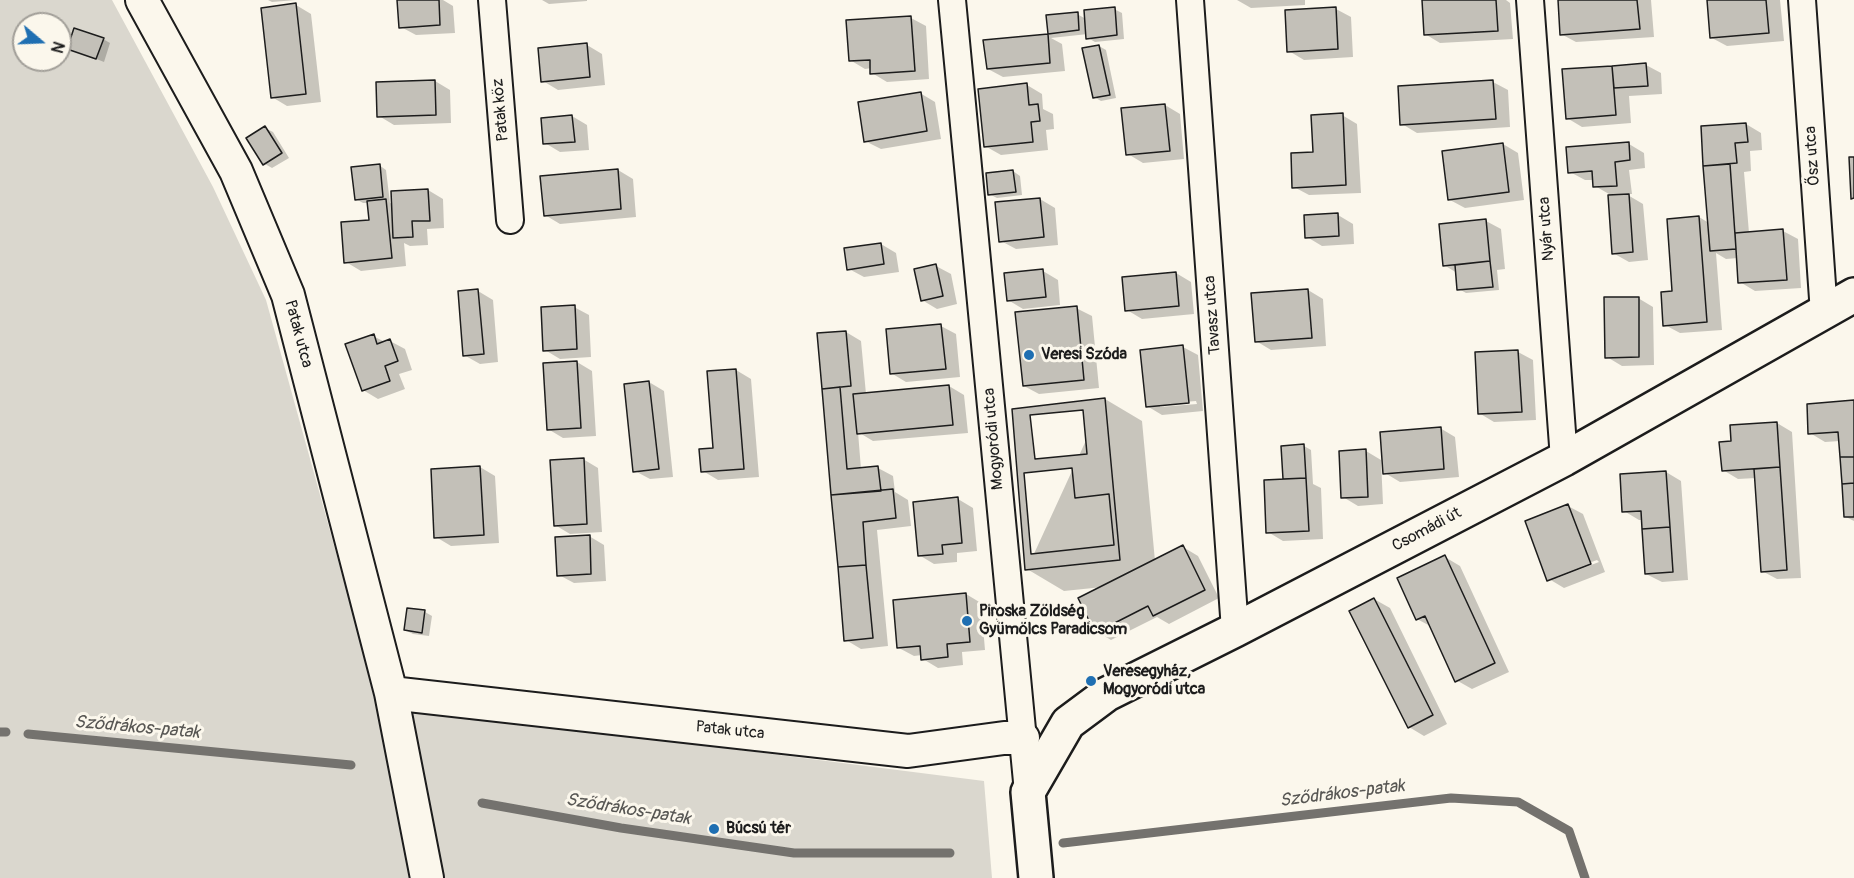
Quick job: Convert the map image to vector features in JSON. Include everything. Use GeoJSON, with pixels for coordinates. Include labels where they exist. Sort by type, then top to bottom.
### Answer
{"type":"FeatureCollection","features":[{"type":"Feature","properties":{"kind":"main road","name":"Csomádi út"},"geometry":{"type":"LineString","coordinates":[[1028,792],[1068,723],[1107,693],[1234,630],[1564,459],[1854,295]]}},
{"type":"Feature","properties":{"kind":"main road","name":"Mogyoródi utca"},"geometry":{"type":"LineString","coordinates":[[1028,792],[1036,878]]}},
{"type":"Feature","properties":{"kind":"street","name":"Patak utca"},"geometry":{"type":"LineString","coordinates":[[142,0],[236,171],[288,295],[391,693],[427,878]]}},
{"type":"Feature","properties":{"kind":"street","name":"Patak köz"},"geometry":{"type":"LineString","coordinates":[[492,0],[510,220]]}},
{"type":"Feature","properties":{"kind":"street","name":"Mogyoródi utca"},"geometry":{"type":"LineString","coordinates":[[952,0],[1028,792]]}},
{"type":"Feature","properties":{"kind":"street","name":"Tavasz utca"},"geometry":{"type":"LineString","coordinates":[[1190,0],[1234,630]]}},
{"type":"Feature","properties":{"kind":"street","name":"Nyár utca"},"geometry":{"type":"LineString","coordinates":[[1530,0],[1564,459]]}},
{"type":"Feature","properties":{"kind":"street","name":"Ősz utca"},"geometry":{"type":"LineString","coordinates":[[1802,0],[1824,313]]}},
{"type":"Feature","properties":{"kind":"street","name":"Patak utca"},"geometry":{"type":"LineString","coordinates":[[391,693],[908,751],[1004,738],[1023,738],[1068,723]]}},
{"type":"Feature","properties":{"kind":"shaded area"},"geometry":{"type":"Polygon","coordinates":[[[0,0],[112,0],[213,187],[266,300],[378,704],[984,781],[992,878],[0,878],[0,0]]]}},
{"type":"Feature","properties":{"kind":"building"},"geometry":{"type":"Polygon","coordinates":[[[397,0],[439,0],[440,25],[399,28],[397,0]]]}},
{"type":"Feature","properties":{"kind":"building"},"geometry":{"type":"Polygon","coordinates":[[[1422,0],[1496,0],[1498,31],[1424,35],[1422,0]]]}},
{"type":"Feature","properties":{"kind":"building"},"geometry":{"type":"Polygon","coordinates":[[[1558,0],[1637,0],[1640,29],[1560,35],[1558,0]]]}},
{"type":"Feature","properties":{"kind":"building"},"geometry":{"type":"Polygon","coordinates":[[[1707,0],[1766,0],[1769,33],[1710,38],[1707,0]]]}},
{"type":"Feature","properties":{"kind":"building"},"geometry":{"type":"Polygon","coordinates":[[[296,3],[306,94],[271,98],[261,8],[296,3]]]}},
{"type":"Feature","properties":{"kind":"building"},"geometry":{"type":"Polygon","coordinates":[[[1115,7],[1117,35],[1086,39],[1084,10],[1115,7]]]}},
{"type":"Feature","properties":{"kind":"building"},"geometry":{"type":"Polygon","coordinates":[[[1336,7],[1338,49],[1287,52],[1285,10],[1336,7]]]}},
{"type":"Feature","properties":{"kind":"building"},"geometry":{"type":"Polygon","coordinates":[[[1078,12],[1079,30],[1048,34],[1046,15],[1078,12]]]}},
{"type":"Feature","properties":{"kind":"building"},"geometry":{"type":"Polygon","coordinates":[[[911,16],[915,71],[870,74],[870,60],[849,61],[846,20],[911,16]]]}},
{"type":"Feature","properties":{"kind":"building"},"geometry":{"type":"Polygon","coordinates":[[[74,28],[104,38],[96,59],[72,51],[74,28]]]}},
{"type":"Feature","properties":{"kind":"building"},"geometry":{"type":"Polygon","coordinates":[[[1048,34],[1050,63],[987,69],[983,40],[1048,34]]]}},
{"type":"Feature","properties":{"kind":"building"},"geometry":{"type":"Polygon","coordinates":[[[587,43],[590,77],[541,82],[538,48],[587,43]]]}},
{"type":"Feature","properties":{"kind":"building"},"geometry":{"type":"Polygon","coordinates":[[[1099,45],[1110,95],[1093,98],[1082,48],[1099,45]]]}},
{"type":"Feature","properties":{"kind":"building"},"geometry":{"type":"Polygon","coordinates":[[[1646,63],[1648,86],[1614,88],[1612,66],[1646,63]]]}},
{"type":"Feature","properties":{"kind":"building"},"geometry":{"type":"Polygon","coordinates":[[[1612,66],[1616,115],[1566,119],[1562,69],[1612,66]]]}},
{"type":"Feature","properties":{"kind":"building"},"geometry":{"type":"Polygon","coordinates":[[[435,80],[436,115],[377,117],[376,82],[435,80]]]}},
{"type":"Feature","properties":{"kind":"building"},"geometry":{"type":"Polygon","coordinates":[[[1493,80],[1496,119],[1400,125],[1398,86],[1493,80]]]}},
{"type":"Feature","properties":{"kind":"building"},"geometry":{"type":"Polygon","coordinates":[[[1027,83],[1029,105],[1038,104],[1040,121],[1031,122],[1033,142],[984,147],[978,89],[1027,83]]]}},
{"type":"Feature","properties":{"kind":"building"},"geometry":{"type":"Polygon","coordinates":[[[921,92],[927,131],[864,142],[858,102],[921,92]]]}},
{"type":"Feature","properties":{"kind":"building"},"geometry":{"type":"Polygon","coordinates":[[[1165,104],[1170,151],[1126,155],[1121,108],[1165,104]]]}},
{"type":"Feature","properties":{"kind":"building"},"geometry":{"type":"Polygon","coordinates":[[[1343,113],[1346,185],[1292,188],[1291,153],[1313,152],[1311,115],[1343,113]]]}},
{"type":"Feature","properties":{"kind":"building"},"geometry":{"type":"Polygon","coordinates":[[[572,115],[575,142],[543,144],[541,118],[572,115]]]}},
{"type":"Feature","properties":{"kind":"building"},"geometry":{"type":"Polygon","coordinates":[[[1746,123],[1748,142],[1735,143],[1737,163],[1703,166],[1701,126],[1746,123]]]}},
{"type":"Feature","properties":{"kind":"building"},"geometry":{"type":"Polygon","coordinates":[[[265,126],[282,153],[263,165],[246,138],[265,126]]]}},
{"type":"Feature","properties":{"kind":"building"},"geometry":{"type":"Polygon","coordinates":[[[1629,142],[1630,160],[1615,162],[1617,186],[1593,187],[1592,171],[1568,173],[1566,147],[1629,142]]]}},
{"type":"Feature","properties":{"kind":"building"},"geometry":{"type":"Polygon","coordinates":[[[1503,143],[1509,192],[1448,200],[1442,151],[1503,143]]]}},
{"type":"Feature","properties":{"kind":"building"},"geometry":{"type":"Polygon","coordinates":[[[1849,157],[1854,157],[1854,198],[1851,199],[1849,157]]]}},
{"type":"Feature","properties":{"kind":"building"},"geometry":{"type":"Polygon","coordinates":[[[380,164],[383,197],[355,200],[351,167],[380,164]]]}},
{"type":"Feature","properties":{"kind":"building"},"geometry":{"type":"Polygon","coordinates":[[[1730,164],[1736,249],[1710,251],[1703,166],[1730,164]]]}},
{"type":"Feature","properties":{"kind":"building"},"geometry":{"type":"Polygon","coordinates":[[[618,169],[621,209],[544,216],[540,176],[618,169]]]}},
{"type":"Feature","properties":{"kind":"building"},"geometry":{"type":"Polygon","coordinates":[[[1013,170],[1016,192],[988,195],[986,173],[1013,170]]]}},
{"type":"Feature","properties":{"kind":"building"},"geometry":{"type":"Polygon","coordinates":[[[428,189],[430,221],[412,221],[413,237],[393,238],[391,191],[428,189]]]}},
{"type":"Feature","properties":{"kind":"building"},"geometry":{"type":"Polygon","coordinates":[[[1629,194],[1633,252],[1612,254],[1608,195],[1629,194]]]}},
{"type":"Feature","properties":{"kind":"building"},"geometry":{"type":"Polygon","coordinates":[[[1040,198],[1044,237],[999,242],[995,202],[1040,198]]]}},
{"type":"Feature","properties":{"kind":"building"},"geometry":{"type":"Polygon","coordinates":[[[386,199],[392,258],[344,263],[341,222],[369,220],[367,201],[386,199]]]}},
{"type":"Feature","properties":{"kind":"building"},"geometry":{"type":"Polygon","coordinates":[[[1338,213],[1339,236],[1305,238],[1304,215],[1338,213]]]}},
{"type":"Feature","properties":{"kind":"building"},"geometry":{"type":"Polygon","coordinates":[[[1699,216],[1707,322],[1663,326],[1661,292],[1672,291],[1667,219],[1699,216]]]}},
{"type":"Feature","properties":{"kind":"building"},"geometry":{"type":"Polygon","coordinates":[[[1486,219],[1490,261],[1443,266],[1439,224],[1486,219]]]}},
{"type":"Feature","properties":{"kind":"building"},"geometry":{"type":"Polygon","coordinates":[[[1783,229],[1787,280],[1738,283],[1735,233],[1783,229]]]}},
{"type":"Feature","properties":{"kind":"building"},"geometry":{"type":"Polygon","coordinates":[[[881,243],[884,264],[847,270],[844,248],[881,243]]]}},
{"type":"Feature","properties":{"kind":"building"},"geometry":{"type":"Polygon","coordinates":[[[1490,261],[1493,287],[1457,290],[1455,265],[1490,261]]]}},
{"type":"Feature","properties":{"kind":"building"},"geometry":{"type":"Polygon","coordinates":[[[936,264],[943,296],[921,301],[914,269],[936,264]]]}},
{"type":"Feature","properties":{"kind":"building"},"geometry":{"type":"Polygon","coordinates":[[[1043,269],[1046,297],[1007,301],[1004,273],[1043,269]]]}},
{"type":"Feature","properties":{"kind":"building"},"geometry":{"type":"Polygon","coordinates":[[[1176,272],[1179,306],[1125,311],[1122,277],[1176,272]]]}},
{"type":"Feature","properties":{"kind":"building"},"geometry":{"type":"Polygon","coordinates":[[[478,289],[484,354],[463,356],[458,291],[478,289]]]}},
{"type":"Feature","properties":{"kind":"building"},"geometry":{"type":"Polygon","coordinates":[[[1308,289],[1312,338],[1255,342],[1251,293],[1308,289]]]}},
{"type":"Feature","properties":{"kind":"building"},"geometry":{"type":"Polygon","coordinates":[[[1604,297],[1639,297],[1639,357],[1605,358],[1604,297]]]}},
{"type":"Feature","properties":{"kind":"building"},"geometry":{"type":"Polygon","coordinates":[[[575,305],[577,349],[543,351],[541,307],[575,305]]]}},
{"type":"Feature","properties":{"kind":"building"},"geometry":{"type":"Polygon","coordinates":[[[1077,306],[1084,380],[1023,386],[1015,312],[1077,306]]]}},
{"type":"Feature","properties":{"kind":"building"},"geometry":{"type":"Polygon","coordinates":[[[941,324],[946,369],[890,374],[886,329],[941,324]]]}},
{"type":"Feature","properties":{"kind":"building"},"geometry":{"type":"Polygon","coordinates":[[[846,331],[851,386],[822,389],[817,333],[846,331]]]}},
{"type":"Feature","properties":{"kind":"building"},"geometry":{"type":"Polygon","coordinates":[[[374,334],[377,344],[390,339],[398,361],[385,366],[390,381],[362,391],[345,344],[374,334]]]}},
{"type":"Feature","properties":{"kind":"building"},"geometry":{"type":"Polygon","coordinates":[[[1183,345],[1189,403],[1146,407],[1140,350],[1183,345]]]}},
{"type":"Feature","properties":{"kind":"building"},"geometry":{"type":"Polygon","coordinates":[[[1518,350],[1522,412],[1478,414],[1475,352],[1518,350]]]}},
{"type":"Feature","properties":{"kind":"building"},"geometry":{"type":"Polygon","coordinates":[[[577,361],[581,428],[547,430],[543,363],[577,361]]]}},
{"type":"Feature","properties":{"kind":"building"},"geometry":{"type":"Polygon","coordinates":[[[736,369],[744,469],[701,472],[699,449],[713,448],[707,371],[736,369]]]}},
{"type":"Feature","properties":{"kind":"building"},"geometry":{"type":"Polygon","coordinates":[[[649,381],[659,469],[633,472],[624,384],[649,381]]]}},
{"type":"Feature","properties":{"kind":"building"},"geometry":{"type":"Polygon","coordinates":[[[949,385],[953,425],[857,434],[853,394],[949,385]]]}},
{"type":"Feature","properties":{"kind":"building"},"geometry":{"type":"Polygon","coordinates":[[[840,387],[847,469],[878,466],[881,491],[831,495],[822,389],[840,387]]]}},
{"type":"Feature","properties":{"kind":"building"},"geometry":{"type":"Polygon","coordinates":[[[1105,398],[1120,560],[1025,570],[1012,409],[1105,398]]]}},
{"type":"Feature","properties":{"kind":"building"},"geometry":{"type":"Polygon","coordinates":[[[1854,400],[1854,457],[1840,457],[1838,432],[1808,434],[1807,404],[1854,400]]]}},
{"type":"Feature","properties":{"kind":"building"},"geometry":{"type":"Polygon","coordinates":[[[1083,410],[1087,454],[1035,459],[1030,415],[1083,410]]]}},
{"type":"Feature","properties":{"kind":"building"},"geometry":{"type":"Polygon","coordinates":[[[1777,422],[1780,467],[1722,471],[1719,442],[1731,441],[1730,425],[1777,422]]]}},
{"type":"Feature","properties":{"kind":"building"},"geometry":{"type":"Polygon","coordinates":[[[1441,427],[1444,469],[1383,474],[1380,432],[1441,427]]]}},
{"type":"Feature","properties":{"kind":"building"},"geometry":{"type":"Polygon","coordinates":[[[1304,444],[1306,478],[1283,479],[1281,446],[1304,444]]]}},
{"type":"Feature","properties":{"kind":"building"},"geometry":{"type":"Polygon","coordinates":[[[1366,449],[1368,497],[1341,498],[1339,451],[1366,449]]]}},
{"type":"Feature","properties":{"kind":"building"},"geometry":{"type":"Polygon","coordinates":[[[1840,457],[1854,457],[1854,483],[1842,484],[1840,457]]]}},
{"type":"Feature","properties":{"kind":"building"},"geometry":{"type":"Polygon","coordinates":[[[584,458],[587,524],[554,526],[550,460],[584,458]]]}},
{"type":"Feature","properties":{"kind":"building"},"geometry":{"type":"Polygon","coordinates":[[[480,466],[484,535],[434,538],[431,469],[480,466]]]}},
{"type":"Feature","properties":{"kind":"building"},"geometry":{"type":"Polygon","coordinates":[[[1780,467],[1787,570],[1761,572],[1754,469],[1780,467]]]}},
{"type":"Feature","properties":{"kind":"building"},"geometry":{"type":"Polygon","coordinates":[[[1072,468],[1075,498],[1109,494],[1114,545],[1031,554],[1024,473],[1072,468]]]}},
{"type":"Feature","properties":{"kind":"building"},"geometry":{"type":"Polygon","coordinates":[[[1666,471],[1670,527],[1642,529],[1641,511],[1622,512],[1620,474],[1666,471]]]}},
{"type":"Feature","properties":{"kind":"building"},"geometry":{"type":"Polygon","coordinates":[[[1306,478],[1309,531],[1266,533],[1264,480],[1306,478]]]}},
{"type":"Feature","properties":{"kind":"building"},"geometry":{"type":"Polygon","coordinates":[[[1854,483],[1854,517],[1844,517],[1842,484],[1854,483]]]}},
{"type":"Feature","properties":{"kind":"building"},"geometry":{"type":"Polygon","coordinates":[[[893,489],[896,518],[863,522],[866,565],[838,567],[831,495],[893,489]]]}},
{"type":"Feature","properties":{"kind":"building"},"geometry":{"type":"Polygon","coordinates":[[[958,497],[962,543],[942,545],[943,554],[918,556],[913,502],[958,497]]]}},
{"type":"Feature","properties":{"kind":"building"},"geometry":{"type":"Polygon","coordinates":[[[1568,504],[1591,564],[1547,581],[1525,521],[1568,504]]]}},
{"type":"Feature","properties":{"kind":"building"},"geometry":{"type":"Polygon","coordinates":[[[1670,527],[1673,572],[1645,574],[1642,529],[1670,527]]]}},
{"type":"Feature","properties":{"kind":"building"},"geometry":{"type":"Polygon","coordinates":[[[590,535],[591,574],[557,576],[555,537],[590,535]]]}},
{"type":"Feature","properties":{"kind":"building"},"geometry":{"type":"Polygon","coordinates":[[[1183,545],[1205,590],[1153,616],[1148,606],[1095,633],[1078,598],[1183,545]]]}},
{"type":"Feature","properties":{"kind":"building"},"geometry":{"type":"Polygon","coordinates":[[[1445,555],[1495,663],[1455,682],[1425,616],[1416,620],[1397,578],[1445,555]]]}},
{"type":"Feature","properties":{"kind":"building"},"geometry":{"type":"Polygon","coordinates":[[[866,565],[873,638],[844,641],[838,567],[866,565]]]}},
{"type":"Feature","properties":{"kind":"building"},"geometry":{"type":"Polygon","coordinates":[[[966,593],[970,642],[947,644],[948,657],[921,660],[920,646],[897,648],[893,600],[966,593]]]}},
{"type":"Feature","properties":{"kind":"building"},"geometry":{"type":"Polygon","coordinates":[[[1374,598],[1433,715],[1408,728],[1349,611],[1374,598]]]}},
{"type":"Feature","properties":{"kind":"building"},"geometry":{"type":"Polygon","coordinates":[[[407,608],[425,610],[422,633],[404,630],[407,608]]]}},
{"type":"Feature","properties":{"kind":"waterway","name":"Sződrákos-patak"},"geometry":{"type":"LineString","coordinates":[[0,732],[6,732]]}},
{"type":"Feature","properties":{"kind":"waterway","name":"Sződrákos-patak"},"geometry":{"type":"LineString","coordinates":[[28,734],[351,765]]}},
{"type":"Feature","properties":{"kind":"waterway","name":"Sződrákos-patak"},"geometry":{"type":"LineString","coordinates":[[1063,843],[1451,798],[1518,802],[1569,831],[1585,878]]}},
{"type":"Feature","properties":{"kind":"waterway","name":"Sződrákos-patak"},"geometry":{"type":"LineString","coordinates":[[482,803],[621,828],[794,853],[950,853]]}},
{"type":"Feature","properties":{"kind":"place","name":"Veresi Szóda"},"geometry":{"type":"Point","coordinates":[1029,355]}},
{"type":"Feature","properties":{"kind":"place","name":"Piroska Zöldség Gyümölcs Paradicsom"},"geometry":{"type":"Point","coordinates":[967,621]}},
{"type":"Feature","properties":{"kind":"place","name":"Veresegyház, Mogyoródi utca"},"geometry":{"type":"Point","coordinates":[1091,681]}},
{"type":"Feature","properties":{"kind":"place","name":"Búcsú tér"},"geometry":{"type":"Point","coordinates":[714,829]}}]}
